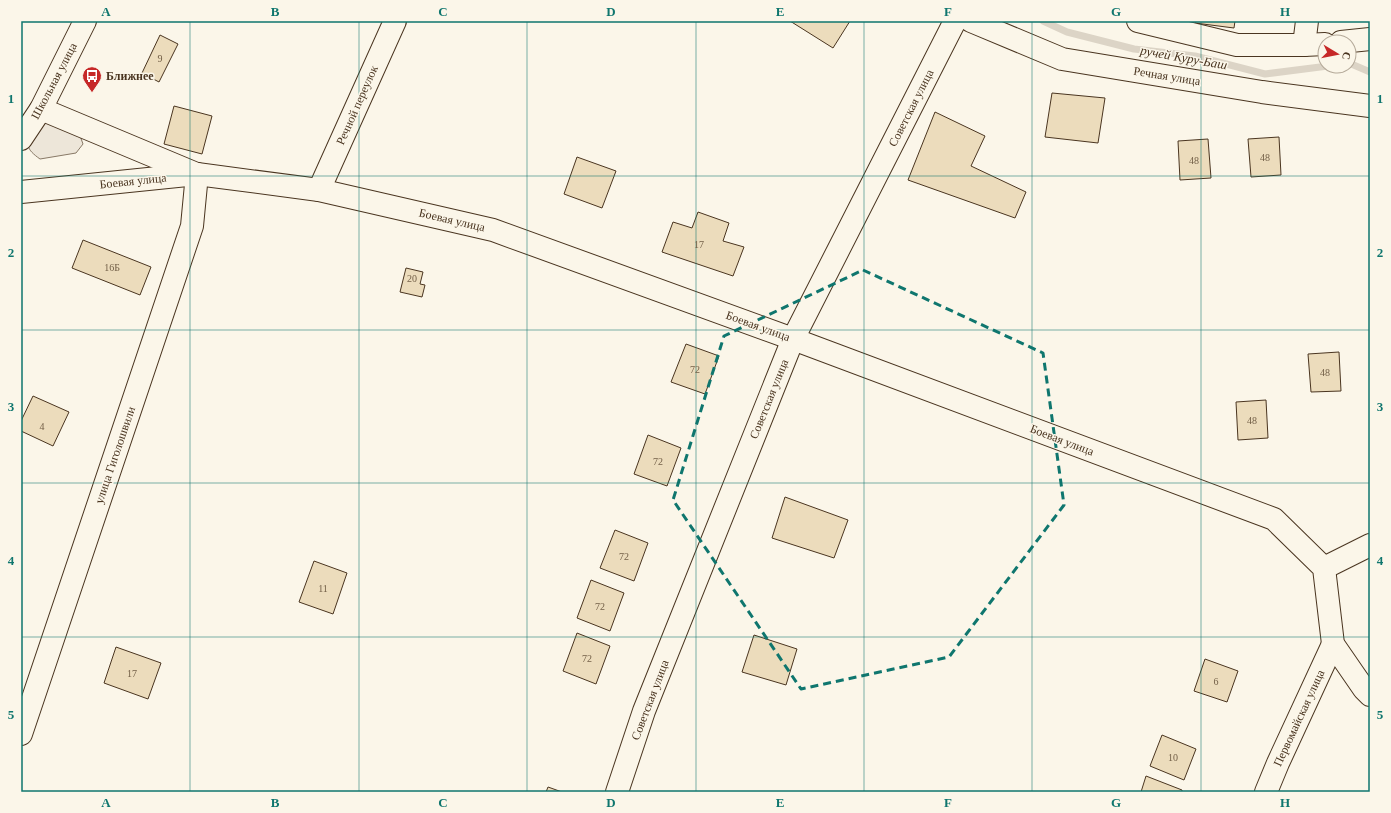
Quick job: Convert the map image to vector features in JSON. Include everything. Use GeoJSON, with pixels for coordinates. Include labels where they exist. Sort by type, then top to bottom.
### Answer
{"type":"FeatureCollection","features":[{"type":"Feature","properties":{"kind":"street","name":"Школьная улица"},"geometry":{"type":"LineString","coordinates":[[21,139],[41,109],[85,21]]}},
{"type":"Feature","properties":{"kind":"street","name":"Речной переулок"},"geometry":{"type":"LineString","coordinates":[[319,190],[395,21]]}},
{"type":"Feature","properties":{"kind":"street","name":"Советская улица"},"geometry":{"type":"LineString","coordinates":[[617,792],[644,711],[793,339],[955,21]]}},
{"type":"Feature","properties":{"kind":"street","name":"Речная улица"},"geometry":{"type":"LineString","coordinates":[[971,21],[1062,59],[1262,92],[1370,106]]}},
{"type":"Feature","properties":{"kind":"street"},"geometry":{"type":"LineString","coordinates":[[1138,21],[1237,46],[1314,44],[1307,21]]}},
{"type":"Feature","properties":{"kind":"street"},"geometry":{"type":"LineString","coordinates":[[1357,40],[1370,39]]}},
{"type":"Feature","properties":{"kind":"street"},"geometry":{"type":"LineString","coordinates":[[41,109],[197,174]]}},
{"type":"Feature","properties":{"kind":"street","name":"Боевая улица"},"geometry":{"type":"LineString","coordinates":[[21,192],[197,174],[319,190],[493,230],[793,339],[1274,520],[1324,568]]}},
{"type":"Feature","properties":{"kind":"street","name":"улица Гиголошвили"},"geometry":{"type":"LineString","coordinates":[[21,734],[192,226],[197,174]]}},
{"type":"Feature","properties":{"kind":"street"},"geometry":{"type":"LineString","coordinates":[[1370,545],[1324,568],[1333,644],[1364,689],[1370,695]]}},
{"type":"Feature","properties":{"kind":"street","name":"Первомайская улица"},"geometry":{"type":"LineString","coordinates":[[1266,792],[1333,644]]}},
{"type":"Feature","properties":{"kind":"highlighted area"},"geometry":{"type":"Polygon","coordinates":[[[863,270],[1043,353],[1064,505],[949,657],[801,689],[673,500],[724,336],[863,270]]]}},
{"type":"Feature","properties":{"kind":"shaded area"},"geometry":{"type":"Polygon","coordinates":[[[49,120],[79,133],[83,144],[76,153],[40,159],[32,152],[28,146],[30,129],[49,120]]]}},
{"type":"Feature","properties":{"kind":"building"},"geometry":{"type":"Polygon","coordinates":[[[790,21],[850,21],[833,48],[790,21]]]}},
{"type":"Feature","properties":{"kind":"building"},"geometry":{"type":"Polygon","coordinates":[[[1196,21],[1235,21],[1234,28],[1195,23],[1196,21]]]}},
{"type":"Feature","properties":{"kind":"building"},"geometry":{"type":"Polygon","coordinates":[[[160,35],[178,44],[159,82],[142,73],[160,35]]]}},
{"type":"Feature","properties":{"kind":"building"},"geometry":{"type":"Polygon","coordinates":[[[1052,93],[1105,98],[1098,143],[1045,137],[1052,93]]]}},
{"type":"Feature","properties":{"kind":"building"},"geometry":{"type":"Polygon","coordinates":[[[174,106],[212,116],[202,154],[164,144],[174,106]]]}},
{"type":"Feature","properties":{"kind":"building"},"geometry":{"type":"Polygon","coordinates":[[[935,112],[985,136],[971,166],[1026,192],[1015,218],[908,180],[935,112]]]}},
{"type":"Feature","properties":{"kind":"building"},"geometry":{"type":"Polygon","coordinates":[[[1279,137],[1281,175],[1251,177],[1248,139],[1279,137]]]}},
{"type":"Feature","properties":{"kind":"building"},"geometry":{"type":"Polygon","coordinates":[[[1208,139],[1211,178],[1180,180],[1178,141],[1208,139]]]}},
{"type":"Feature","properties":{"kind":"building"},"geometry":{"type":"Polygon","coordinates":[[[577,157],[616,171],[602,208],[564,194],[577,157]]]}},
{"type":"Feature","properties":{"kind":"building"},"geometry":{"type":"Polygon","coordinates":[[[698,212],[729,223],[723,241],[744,247],[733,276],[662,252],[673,222],[692,228],[698,212]]]}},
{"type":"Feature","properties":{"kind":"building"},"geometry":{"type":"Polygon","coordinates":[[[83,240],[151,267],[140,295],[72,268],[83,240]]]}},
{"type":"Feature","properties":{"kind":"building"},"geometry":{"type":"Polygon","coordinates":[[[406,268],[423,272],[420,284],[425,285],[422,297],[400,292],[406,268]]]}},
{"type":"Feature","properties":{"kind":"building"},"geometry":{"type":"Polygon","coordinates":[[[686,344],[719,356],[705,394],[671,382],[686,344]]]}},
{"type":"Feature","properties":{"kind":"building"},"geometry":{"type":"Polygon","coordinates":[[[1339,352],[1341,391],[1311,392],[1308,354],[1339,352]]]}},
{"type":"Feature","properties":{"kind":"building"},"geometry":{"type":"Polygon","coordinates":[[[33,396],[69,412],[53,446],[21,431],[21,421],[33,396]]]}},
{"type":"Feature","properties":{"kind":"building"},"geometry":{"type":"Polygon","coordinates":[[[1266,400],[1268,438],[1238,440],[1236,402],[1266,400]]]}},
{"type":"Feature","properties":{"kind":"building"},"geometry":{"type":"Polygon","coordinates":[[[648,435],[681,448],[667,486],[634,474],[648,435]]]}},
{"type":"Feature","properties":{"kind":"building"},"geometry":{"type":"Polygon","coordinates":[[[785,497],[848,520],[834,558],[772,538],[785,497]]]}},
{"type":"Feature","properties":{"kind":"building"},"geometry":{"type":"Polygon","coordinates":[[[615,530],[648,543],[634,581],[600,568],[615,530]]]}},
{"type":"Feature","properties":{"kind":"building"},"geometry":{"type":"Polygon","coordinates":[[[314,561],[347,573],[333,614],[299,602],[314,561]]]}},
{"type":"Feature","properties":{"kind":"building"},"geometry":{"type":"Polygon","coordinates":[[[591,580],[624,593],[610,631],[577,618],[591,580]]]}},
{"type":"Feature","properties":{"kind":"building"},"geometry":{"type":"Polygon","coordinates":[[[577,633],[610,646],[596,684],[563,671],[577,633]]]}},
{"type":"Feature","properties":{"kind":"building"},"geometry":{"type":"Polygon","coordinates":[[[754,635],[797,649],[786,685],[742,672],[754,635]]]}},
{"type":"Feature","properties":{"kind":"building"},"geometry":{"type":"Polygon","coordinates":[[[116,647],[161,663],[148,699],[104,683],[116,647]]]}},
{"type":"Feature","properties":{"kind":"building"},"geometry":{"type":"Polygon","coordinates":[[[1205,659],[1238,671],[1227,702],[1194,691],[1205,659]]]}},
{"type":"Feature","properties":{"kind":"building"},"geometry":{"type":"Polygon","coordinates":[[[1162,735],[1196,749],[1184,780],[1150,766],[1162,735]]]}},
{"type":"Feature","properties":{"kind":"building"},"geometry":{"type":"Polygon","coordinates":[[[1146,776],[1182,790],[1182,792],[1141,792],[1146,776]]]}},
{"type":"Feature","properties":{"kind":"building"},"geometry":{"type":"Polygon","coordinates":[[[548,787],[562,792],[546,792],[548,787]]]}},
{"type":"Feature","properties":{"kind":"waterway","name":"ручей Куру-Баш"},"geometry":{"type":"LineString","coordinates":[[1043,21],[1067,32],[1134,49],[1195,56],[1265,74],[1317,67]]}},
{"type":"Feature","properties":{"kind":"waterway","name":"ручей Куру-Баш"},"geometry":{"type":"LineString","coordinates":[[1357,66],[1370,72]]}},
{"type":"Feature","properties":{"kind":"place","name":"Ближнее"},"geometry":{"type":"Point","coordinates":[92,93]}}]}
